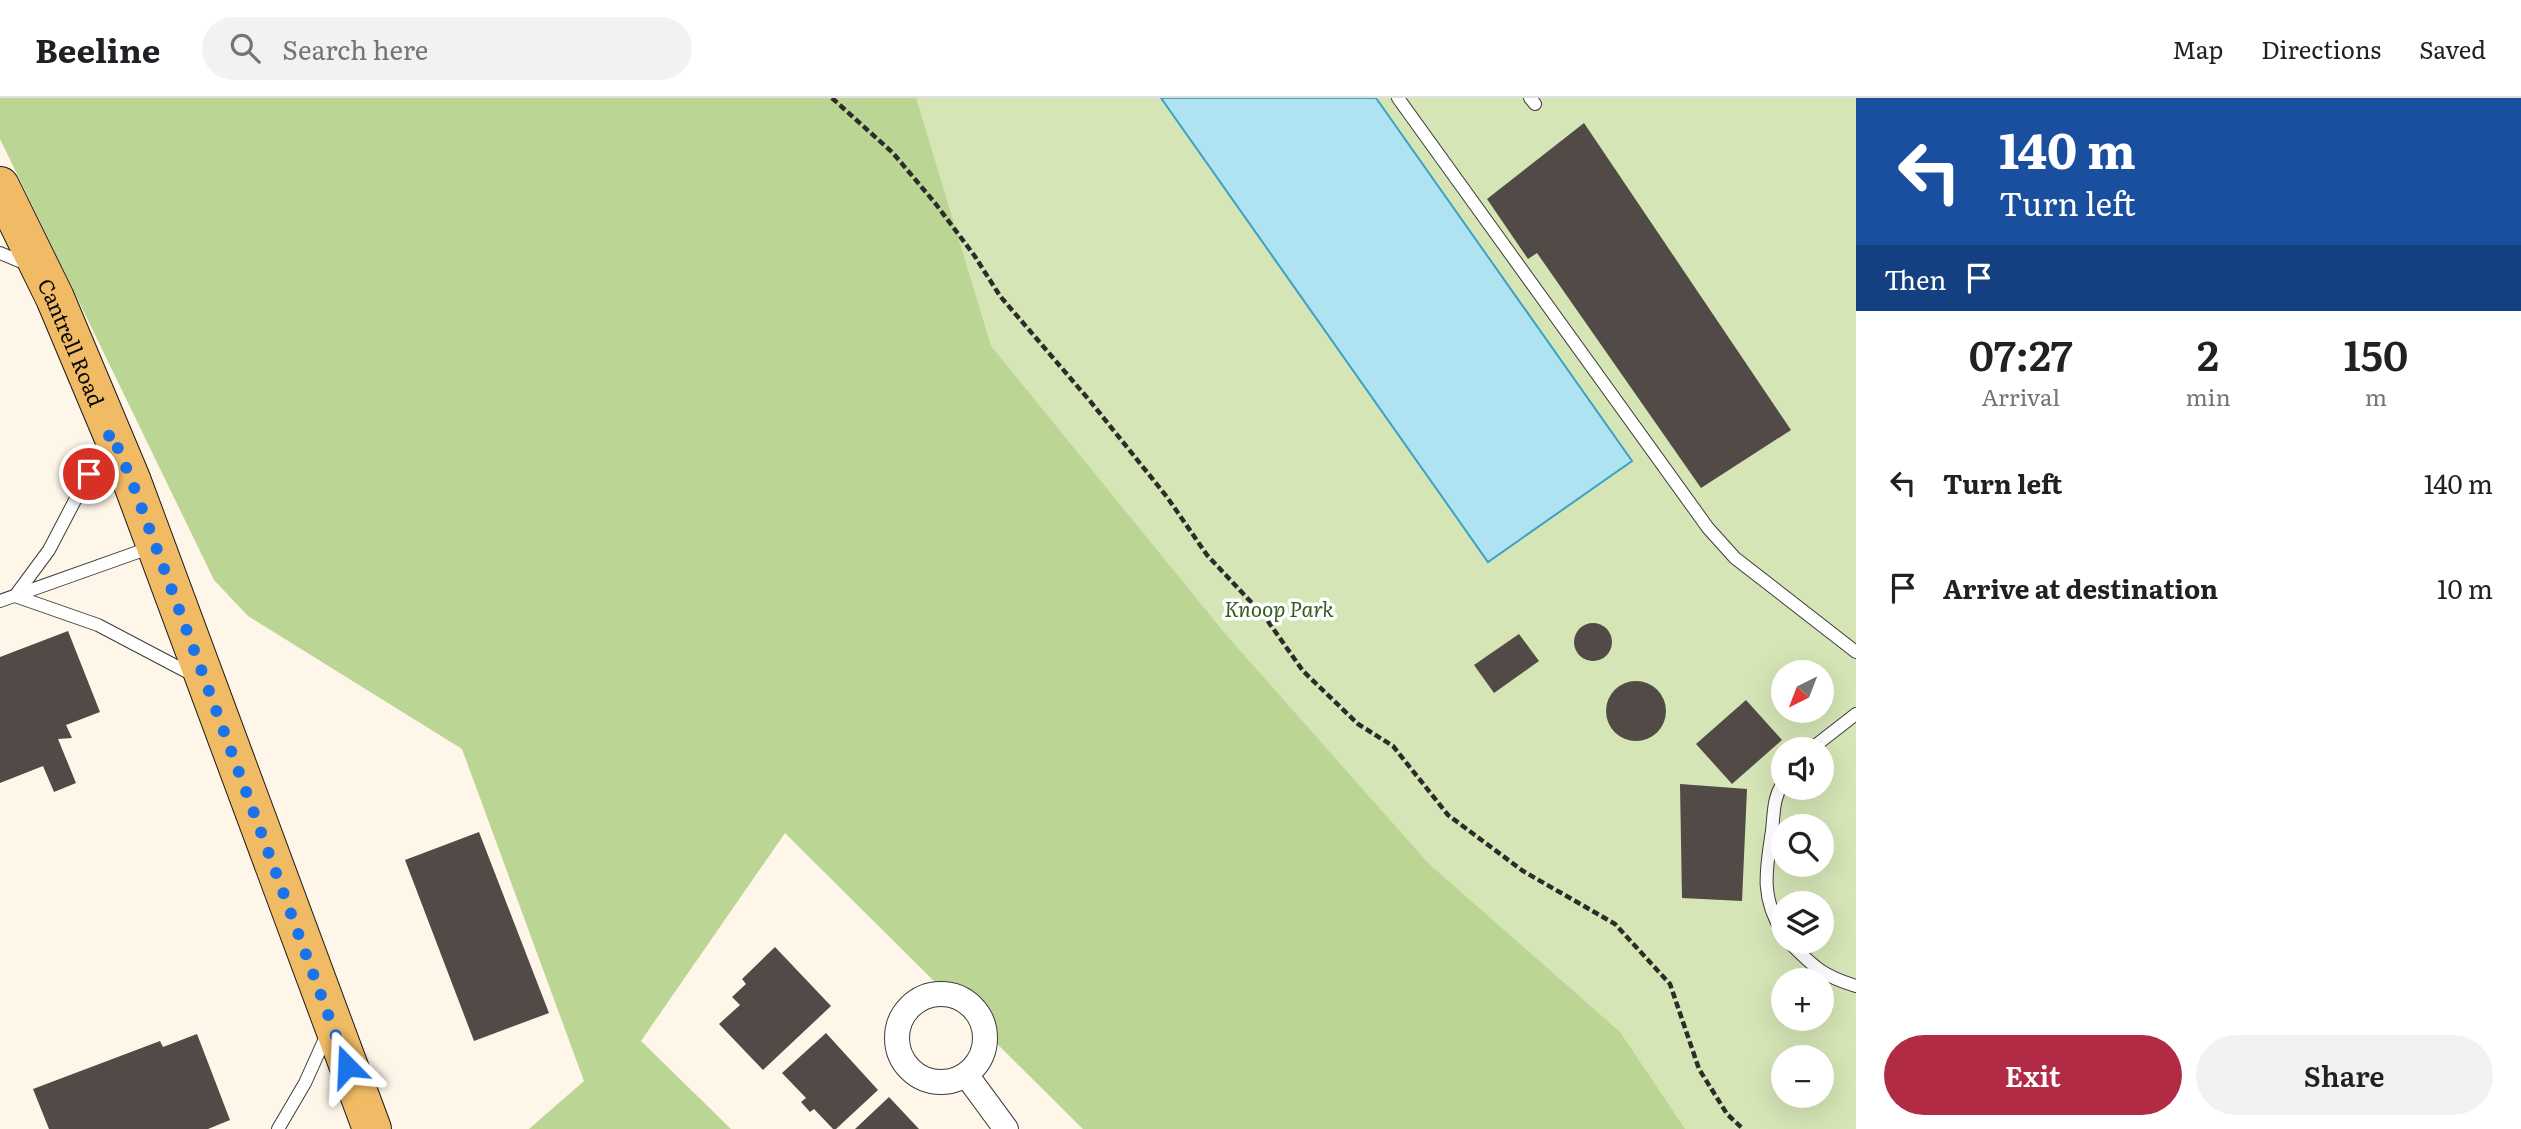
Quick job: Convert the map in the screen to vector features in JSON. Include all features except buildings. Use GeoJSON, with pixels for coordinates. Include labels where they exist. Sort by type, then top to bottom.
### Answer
{"type":"FeatureCollection","features":[{"type":"Feature","properties":{"kind":"main road","name":"Cantrell Road"},"geometry":{"type":"LineString","coordinates":[[0,186],[41,270],[111,432],[372,1129]]}},
{"type":"Feature","properties":{"kind":"street"},"geometry":{"type":"LineString","coordinates":[[967,1076],[1006,1129]]}},
{"type":"Feature","properties":{"kind":"lane"},"geometry":{"type":"LineString","coordinates":[[1398,98],[1708,528],[1735,558],[1856,652]]}},
{"type":"Feature","properties":{"kind":"lane"},"geometry":{"type":"LineString","coordinates":[[0,254],[41,270]]}},
{"type":"Feature","properties":{"kind":"lane"},"geometry":{"type":"LineString","coordinates":[[15,596],[49,550],[111,432]]}},
{"type":"Feature","properties":{"kind":"lane"},"geometry":{"type":"LineString","coordinates":[[0,601],[155,546]]}},
{"type":"Feature","properties":{"kind":"lane"},"geometry":{"type":"LineString","coordinates":[[15,596],[98,625],[205,681]]}},
{"type":"Feature","properties":{"kind":"lane"},"geometry":{"type":"LineString","coordinates":[[1826,737],[1856,713]]}},
{"type":"Feature","properties":{"kind":"lane"},"geometry":{"type":"LineString","coordinates":[[1771,908],[1765,888],[1773,808],[1776,800]]}},
{"type":"Feature","properties":{"kind":"lane"},"geometry":{"type":"LineString","coordinates":[[1801,954],[1830,979],[1856,986]]}},
{"type":"Feature","properties":{"kind":"lane"},"geometry":{"type":"LineString","coordinates":[[278,1129],[305,1083],[331,1024]]}},
{"type":"Feature","properties":{"kind":"path"},"geometry":{"type":"LineString","coordinates":[[832,98],[893,153],[935,203],[974,255],[1000,296],[1090,401],[1167,497],[1207,555],[1265,617],[1303,671],[1358,724],[1393,746],[1448,815],[1523,871],[1615,924],[1670,984],[1699,1069],[1727,1114],[1744,1129]]}},
{"type":"Feature","properties":{"kind":"green space","name":"Knoop Park"},"geometry":{"type":"Polygon","coordinates":[[[0,98],[1856,98],[1856,1129],[1083,1129],[785,833],[0,98]]]}},
{"type":"Feature","properties":{"kind":"green space"},"geometry":{"type":"Polygon","coordinates":[[[0,98],[916,98],[991,346],[1227,636],[1428,863],[1620,1032],[1685,1129],[1083,1129],[785,833],[641,1041],[731,1129],[529,1129],[584,1081],[462,749],[248,616],[214,580],[0,139],[0,98]]]}},
{"type":"Feature","properties":{"kind":"water"},"geometry":{"type":"Polygon","coordinates":[[[1161,98],[1376,98],[1632,461],[1488,562],[1161,98]]]}},
{"type":"Feature","properties":{"kind":"route"},"geometry":{"type":"LineString","coordinates":[[89,474],[111,432],[131,479],[347,1066]]}}]}
